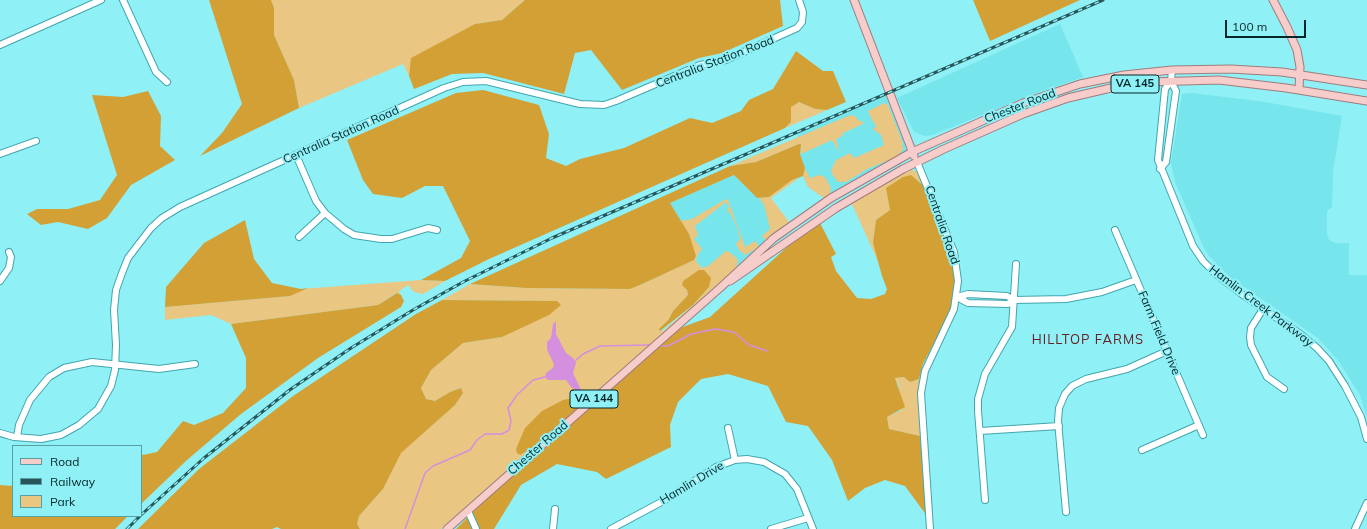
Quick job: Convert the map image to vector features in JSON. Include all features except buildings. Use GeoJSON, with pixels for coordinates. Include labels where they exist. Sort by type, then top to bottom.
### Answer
{"type":"FeatureCollection","features":[{"type":"Feature","properties":{"kind":"main road","name":"Centralia Road"},"geometry":{"type":"LineString","coordinates":[[854,0],[917,162]]}},
{"type":"Feature","properties":{"kind":"main road"},"geometry":{"type":"LineString","coordinates":[[1273,0],[1295,43],[1299,58],[1299,90]]}},
{"type":"Feature","properties":{"kind":"main road","name":"Chester Road"},"geometry":{"type":"LineString","coordinates":[[447,529],[720,288],[755,254],[794,223],[857,182],[912,152],[998,113],[1051,93],[1092,81],[1172,70],[1231,68],[1300,75],[1367,85]]}},
{"type":"Feature","properties":{"kind":"main road","name":"Chester Road"},"geometry":{"type":"LineString","coordinates":[[720,288],[863,190],[965,139],[1046,105],[1111,88],[1171,81],[1219,80],[1299,90],[1367,101]]}},
{"type":"Feature","properties":{"kind":"street"},"geometry":{"type":"LineString","coordinates":[[0,45],[101,0]]}},
{"type":"Feature","properties":{"kind":"street"},"geometry":{"type":"LineString","coordinates":[[124,0],[156,72],[167,82]]}},
{"type":"Feature","properties":{"kind":"street","name":"Centralia Station Road"},"geometry":{"type":"LineString","coordinates":[[0,433],[17,437],[41,439],[61,435],[79,425],[98,409],[111,386],[116,364],[114,310],[116,290],[128,258],[141,239],[162,218],[180,206],[444,88],[463,82],[486,81],[580,104],[592,105],[610,103],[700,65],[726,60],[797,28],[802,22],[803,12],[799,0]]}},
{"type":"Feature","properties":{"kind":"street","name":"Hamlin Creek Parkway"},"geometry":{"type":"LineString","coordinates":[[1172,70],[1171,81],[1165,89],[1158,160],[1160,169],[1185,230],[1203,261],[1216,274],[1308,340],[1329,362],[1354,402],[1361,417],[1367,439]]}},
{"type":"Feature","properties":{"kind":"street","name":"Hamlin Creek Parkway"},"geometry":{"type":"LineString","coordinates":[[1160,169],[1166,162],[1176,91],[1171,81]]}},
{"type":"Feature","properties":{"kind":"street"},"geometry":{"type":"LineString","coordinates":[[0,154],[36,141]]}},
{"type":"Feature","properties":{"kind":"street"},"geometry":{"type":"LineString","coordinates":[[296,155],[316,201],[325,213],[344,229],[354,235],[366,238],[392,238],[424,229],[437,230]]}},
{"type":"Feature","properties":{"kind":"street","name":"Centralia Road"},"geometry":{"type":"LineString","coordinates":[[917,162],[954,252],[958,272],[957,297],[949,322],[925,371],[921,393],[930,529]]}},
{"type":"Feature","properties":{"kind":"street"},"geometry":{"type":"LineString","coordinates":[[299,236],[325,213]]}},
{"type":"Feature","properties":{"kind":"street","name":"Farm Field Drive"},"geometry":{"type":"LineString","coordinates":[[1115,230],[1203,435]]}},
{"type":"Feature","properties":{"kind":"street"},"geometry":{"type":"LineString","coordinates":[[0,281],[9,268],[12,257],[9,252]]}},
{"type":"Feature","properties":{"kind":"street"},"geometry":{"type":"LineString","coordinates":[[985,500],[978,411],[981,387],[990,364],[1009,334],[1013,322],[1016,264]]}},
{"type":"Feature","properties":{"kind":"street"},"geometry":{"type":"LineString","coordinates":[[957,297],[968,303],[1008,304],[1014,300],[1066,299],[1086,296],[1112,289],[1136,280]]}},
{"type":"Feature","properties":{"kind":"street"},"geometry":{"type":"LineString","coordinates":[[1263,309],[1251,328],[1251,345],[1267,377],[1284,389]]}},
{"type":"Feature","properties":{"kind":"street"},"geometry":{"type":"LineString","coordinates":[[1066,512],[1059,426],[1059,408],[1061,401],[1072,386],[1086,379],[1127,369],[1167,351]]}},
{"type":"Feature","properties":{"kind":"street"},"geometry":{"type":"LineString","coordinates":[[17,437],[19,425],[27,405],[48,377],[64,368],[82,362],[159,369],[195,364]]}},
{"type":"Feature","properties":{"kind":"street"},"geometry":{"type":"LineString","coordinates":[[1142,450],[1199,425]]}},
{"type":"Feature","properties":{"kind":"street"},"geometry":{"type":"LineString","coordinates":[[980,431],[1059,426]]}},
{"type":"Feature","properties":{"kind":"street"},"geometry":{"type":"LineString","coordinates":[[728,428],[735,460]]}},
{"type":"Feature","properties":{"kind":"street","name":"Hamlin Drive"},"geometry":{"type":"LineString","coordinates":[[611,529],[624,526],[704,474],[735,460],[756,460],[772,465],[780,470],[797,489],[813,529]]}},
{"type":"Feature","properties":{"kind":"street"},"geometry":{"type":"LineString","coordinates":[[1355,529],[1367,503]]}},
{"type":"Feature","properties":{"kind":"street"},"geometry":{"type":"LineString","coordinates":[[553,529],[555,509]]}},
{"type":"Feature","properties":{"kind":"street"},"geometry":{"type":"LineString","coordinates":[[468,510],[476,529]]}},
{"type":"Feature","properties":{"kind":"street"},"geometry":{"type":"LineString","coordinates":[[771,529],[808,518]]}},
{"type":"Feature","properties":{"kind":"shaded area"},"geometry":{"type":"Polygon","coordinates":[[[209,0],[271,0],[274,8],[274,35],[294,80],[299,108],[200,156],[222,133],[242,104],[209,0]]]}},
{"type":"Feature","properties":{"kind":"shaded area"},"geometry":{"type":"Polygon","coordinates":[[[525,0],[780,0],[783,26],[722,53],[699,58],[622,90],[591,50],[575,53],[564,94],[483,73],[452,74],[414,89],[409,76],[411,58],[475,24],[502,20],[525,0]]]}},
{"type":"Feature","properties":{"kind":"shaded area"},"geometry":{"type":"Polygon","coordinates":[[[973,0],[1080,0],[990,41],[973,0]]]}},
{"type":"Feature","properties":{"kind":"shaded area"},"geometry":{"type":"Polygon","coordinates":[[[1060,24],[1083,77],[1037,93],[932,135],[925,136],[914,132],[897,98],[1060,24]]]}},
{"type":"Feature","properties":{"kind":"shaded area"},"geometry":{"type":"Polygon","coordinates":[[[796,51],[823,71],[833,71],[846,102],[827,110],[815,109],[799,102],[791,107],[791,122],[785,128],[489,259],[445,281],[421,280],[461,258],[470,241],[443,186],[425,186],[402,198],[373,194],[363,180],[347,140],[456,93],[483,90],[539,105],[549,134],[546,158],[566,166],[580,159],[624,148],[690,118],[712,123],[741,111],[749,100],[773,89],[796,51]]]}},
{"type":"Feature","properties":{"kind":"shaded area"},"geometry":{"type":"Polygon","coordinates":[[[148,91],[161,116],[160,146],[175,160],[131,185],[107,218],[88,229],[58,222],[41,225],[27,214],[37,209],[68,209],[100,200],[117,175],[92,95],[123,97],[148,91]]]}},
{"type":"Feature","properties":{"kind":"shaded area"},"geometry":{"type":"Polygon","coordinates":[[[1192,93],[1265,102],[1342,116],[1333,172],[1332,207],[1327,211],[1327,234],[1329,240],[1335,243],[1349,243],[1349,275],[1367,275],[1367,417],[1360,395],[1338,360],[1318,338],[1230,277],[1210,257],[1204,248],[1175,182],[1171,163],[1182,94],[1192,93]]]}},
{"type":"Feature","properties":{"kind":"shaded area"},"geometry":{"type":"Polygon","coordinates":[[[890,94],[912,152],[825,201],[823,197],[808,187],[803,176],[805,168],[800,154],[801,144],[797,134],[890,94]]]}},
{"type":"Feature","properties":{"kind":"shaded area"},"geometry":{"type":"Polygon","coordinates":[[[801,144],[800,154],[805,168],[803,176],[792,180],[769,197],[757,198],[734,175],[670,203],[689,234],[696,256],[694,260],[640,285],[630,289],[526,288],[470,284],[730,166],[756,162],[801,144]]]}},
{"type":"Feature","properties":{"kind":"shaded area"},"geometry":{"type":"Polygon","coordinates":[[[734,175],[757,198],[764,199],[781,232],[720,287],[694,259],[689,234],[670,203],[734,175]]]}},
{"type":"Feature","properties":{"kind":"shaded area"},"geometry":{"type":"Polygon","coordinates":[[[911,175],[925,187],[951,252],[955,272],[955,293],[951,311],[923,364],[919,379],[910,382],[904,377],[895,378],[905,407],[887,417],[889,429],[920,436],[927,516],[905,486],[885,480],[865,488],[848,501],[832,460],[808,426],[786,422],[768,386],[728,374],[701,379],[678,402],[670,425],[671,447],[606,479],[597,472],[557,464],[521,485],[494,529],[456,529],[484,501],[620,379],[680,328],[710,317],[797,238],[820,223],[836,254],[831,257],[836,271],[857,298],[871,299],[885,294],[887,289],[873,243],[876,220],[890,210],[886,188],[903,177],[911,175]]]}},
{"type":"Feature","properties":{"kind":"shaded area"},"geometry":{"type":"Polygon","coordinates":[[[245,220],[254,259],[272,283],[301,289],[308,288],[290,296],[165,307],[166,287],[204,243],[245,220]]]}},
{"type":"Feature","properties":{"kind":"shaded area"},"geometry":{"type":"Polygon","coordinates":[[[699,270],[704,270],[711,278],[709,287],[693,305],[660,331],[659,329],[669,319],[673,311],[688,295],[687,290],[682,285],[683,281],[699,270]]]}},
{"type":"Feature","properties":{"kind":"shaded area"},"geometry":{"type":"Polygon","coordinates":[[[397,293],[401,295],[404,301],[401,307],[318,358],[241,414],[187,460],[142,503],[142,454],[157,452],[183,421],[194,425],[223,413],[246,388],[246,358],[231,324],[378,305],[397,293]]]}},
{"type":"Feature","properties":{"kind":"shaded area"},"geometry":{"type":"Polygon","coordinates":[[[442,300],[557,301],[561,305],[549,315],[502,337],[463,343],[431,370],[421,388],[426,399],[435,401],[450,392],[461,388],[463,393],[455,405],[401,453],[383,489],[359,516],[357,524],[360,529],[281,529],[277,527],[272,529],[138,529],[199,469],[293,396],[416,314],[442,300]]]}},
{"type":"Feature","properties":{"kind":"shaded area"},"geometry":{"type":"Polygon","coordinates":[[[556,321],[556,334],[566,353],[573,358],[576,363],[573,373],[583,394],[571,387],[566,380],[548,380],[545,377],[546,373],[553,368],[554,364],[547,350],[547,342],[551,338],[553,324],[556,321]]]}},
{"type":"Feature","properties":{"kind":"shaded area"},"geometry":{"type":"Polygon","coordinates":[[[573,398],[584,403],[540,443],[520,455],[517,453],[516,449],[525,428],[542,411],[563,400],[573,398]]]}},
{"type":"Feature","properties":{"kind":"shaded area"},"geometry":{"type":"Polygon","coordinates":[[[0,485],[12,486],[12,517],[127,517],[115,529],[0,529],[0,485]]]}},
{"type":"Feature","properties":{"kind":"green space"},"geometry":{"type":"Polygon","coordinates":[[[271,0],[525,0],[502,20],[475,24],[409,76],[403,64],[299,108],[294,80],[274,35],[274,8],[271,0]]]}},
{"type":"Feature","properties":{"kind":"green space"},"geometry":{"type":"Polygon","coordinates":[[[799,102],[815,109],[827,110],[785,128],[791,122],[790,107],[799,102]]]}},
{"type":"Feature","properties":{"kind":"green space"},"geometry":{"type":"Polygon","coordinates":[[[884,103],[888,105],[902,141],[903,149],[894,158],[867,169],[846,182],[838,182],[831,170],[836,160],[850,153],[854,158],[884,145],[881,135],[873,129],[876,127],[868,111],[884,103]]]}},
{"type":"Feature","properties":{"kind":"green space"},"geometry":{"type":"Polygon","coordinates":[[[852,115],[859,121],[862,121],[863,124],[843,133],[842,136],[836,139],[839,152],[832,140],[801,154],[801,145],[799,144],[756,162],[730,166],[843,118],[852,115]]]}},
{"type":"Feature","properties":{"kind":"green space"},"geometry":{"type":"Polygon","coordinates":[[[805,168],[810,178],[819,175],[825,177],[831,188],[829,196],[824,198],[808,187],[803,176],[805,168]]]}},
{"type":"Feature","properties":{"kind":"green space"},"geometry":{"type":"Polygon","coordinates":[[[905,171],[916,171],[925,187],[917,180],[890,210],[876,220],[873,243],[881,268],[851,202],[905,171]]]}},
{"type":"Feature","properties":{"kind":"green space"},"geometry":{"type":"Polygon","coordinates":[[[799,178],[771,198],[789,222],[765,240],[762,236],[770,229],[764,205],[759,198],[769,197],[792,180],[799,178]]]}},
{"type":"Feature","properties":{"kind":"green space"},"geometry":{"type":"Polygon","coordinates":[[[726,199],[728,200],[745,247],[755,241],[759,247],[745,255],[739,250],[736,244],[740,239],[738,230],[732,216],[727,210],[729,207],[726,202],[695,226],[698,235],[694,239],[702,249],[697,256],[696,261],[702,268],[708,266],[726,251],[731,253],[738,260],[736,268],[718,285],[441,529],[360,529],[357,524],[359,516],[383,489],[401,452],[455,405],[463,393],[460,388],[435,401],[426,399],[421,388],[431,370],[463,343],[502,337],[561,305],[556,301],[442,300],[470,284],[526,288],[630,289],[694,260],[689,234],[680,221],[692,219],[726,199]],[[692,276],[687,278],[682,285],[687,290],[688,295],[673,311],[660,331],[663,331],[693,305],[709,287],[692,276]]]}},
{"type":"Feature","properties":{"kind":"green space"},"geometry":{"type":"Polygon","coordinates":[[[421,280],[445,281],[423,294],[414,292],[408,285],[399,291],[401,295],[396,293],[378,305],[231,324],[211,315],[165,320],[165,307],[290,296],[301,289],[421,280]]]}},
{"type":"Feature","properties":{"kind":"green space"},"geometry":{"type":"Polygon","coordinates":[[[904,377],[910,382],[919,379],[920,436],[889,429],[887,417],[902,410],[899,386],[895,378],[904,377]]]}},
{"type":"Feature","properties":{"kind":"waterway"},"geometry":{"type":"LineString","coordinates":[[661,346],[668,346],[691,334],[715,329],[734,332],[749,345],[767,351]]}},
{"type":"Feature","properties":{"kind":"waterway"},"geometry":{"type":"LineString","coordinates":[[575,361],[583,354],[600,346],[649,345]]}},
{"type":"Feature","properties":{"kind":"waterway"},"geometry":{"type":"LineString","coordinates":[[405,529],[425,473],[433,466],[470,450],[477,440],[485,434],[502,434],[509,430],[511,421],[508,408],[517,395],[533,380],[545,377]]}},
{"type":"Feature","properties":{"kind":"railway"},"geometry":{"type":"LineString","coordinates":[[142,514],[204,458],[291,389],[351,348],[413,310],[463,282],[552,238],[1103,0]]}},
{"type":"Feature","properties":{"kind":"railway"},"geometry":{"type":"LineString","coordinates":[[127,529],[139,517]]}},
{"type":"Feature","properties":{"kind":"district","name":"HILLTOP FARMS"},"geometry":{"type":"Point","coordinates":[1088,340]}}]}
